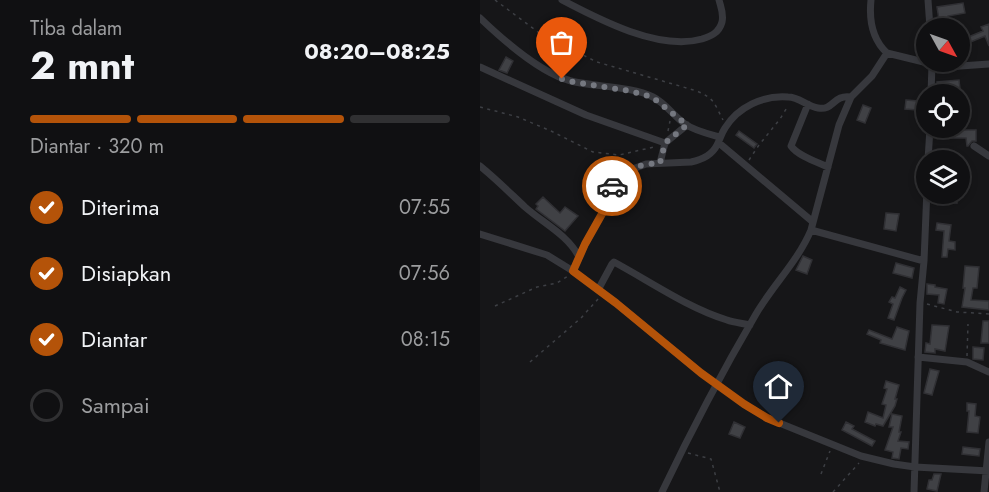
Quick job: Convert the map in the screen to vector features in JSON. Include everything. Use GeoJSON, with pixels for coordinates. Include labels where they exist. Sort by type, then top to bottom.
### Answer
{"type":"FeatureCollection","features":[{"type":"Feature","properties":{"kind":"street"},"geometry":{"type":"LineString","coordinates":[[562,0],[604,21],[653,38],[674,42],[698,40],[715,34],[722,22],[723,13],[719,0]]}},
{"type":"Feature","properties":{"kind":"street"},"geometry":{"type":"LineString","coordinates":[[871,0],[871,23],[878,42],[887,53],[916,61]]}},
{"type":"Feature","properties":{"kind":"street"},"geometry":{"type":"LineString","coordinates":[[928,0],[929,18]]}},
{"type":"Feature","properties":{"kind":"street"},"geometry":{"type":"LineString","coordinates":[[480,18],[522,55],[562,79],[652,97],[687,125],[719,140],[813,222]]}},
{"type":"Feature","properties":{"kind":"street"},"geometry":{"type":"LineString","coordinates":[[662,492],[702,410],[750,325],[797,256],[811,230],[839,125],[851,97],[872,76],[887,53]]}},
{"type":"Feature","properties":{"kind":"street"},"geometry":{"type":"LineString","coordinates":[[970,64],[989,64]]}},
{"type":"Feature","properties":{"kind":"street"},"geometry":{"type":"LineString","coordinates":[[480,67],[586,115],[664,142]]}},
{"type":"Feature","properties":{"kind":"street"},"geometry":{"type":"LineString","coordinates":[[573,271],[607,205],[616,179],[630,170],[640,165],[697,161],[712,153],[726,126],[743,110],[775,96],[793,97],[818,108],[826,108],[842,96],[851,97]]}},
{"type":"Feature","properties":{"kind":"street"},"geometry":{"type":"LineString","coordinates":[[808,104],[791,146],[799,154],[828,167]]}},
{"type":"Feature","properties":{"kind":"street"},"geometry":{"type":"LineString","coordinates":[[660,163],[664,142],[687,125]]}},
{"type":"Feature","properties":{"kind":"street"},"geometry":{"type":"LineString","coordinates":[[975,146],[989,156]]}},
{"type":"Feature","properties":{"kind":"street"},"geometry":{"type":"LineString","coordinates":[[480,166],[540,220],[570,243],[579,257]]}},
{"type":"Feature","properties":{"kind":"street"},"geometry":{"type":"LineString","coordinates":[[914,492],[920,303],[926,204]]}},
{"type":"Feature","properties":{"kind":"street"},"geometry":{"type":"LineString","coordinates":[[811,230],[924,261]]}},
{"type":"Feature","properties":{"kind":"street"},"geometry":{"type":"LineString","coordinates":[[480,234],[547,255],[573,271],[701,373],[767,418],[861,456],[894,464],[987,471]]}},
{"type":"Feature","properties":{"kind":"street"},"geometry":{"type":"LineString","coordinates":[[601,292],[614,262],[707,313],[750,325]]}},
{"type":"Feature","properties":{"kind":"street"},"geometry":{"type":"LineString","coordinates":[[918,357],[967,362],[989,372]]}},
{"type":"Feature","properties":{"kind":"street"},"geometry":{"type":"LineString","coordinates":[[984,492],[989,442]]}},
{"type":"Feature","properties":{"kind":"path"},"geometry":{"type":"LineString","coordinates":[[495,0],[542,35],[597,62],[708,96],[716,103],[726,126]]}},
{"type":"Feature","properties":{"kind":"path"},"geometry":{"type":"LineString","coordinates":[[745,165],[780,119],[793,97]]}},
{"type":"Feature","properties":{"kind":"path"},"geometry":{"type":"LineString","coordinates":[[480,107],[518,117],[593,152],[619,155],[656,147],[664,142],[667,138],[672,112]]}},
{"type":"Feature","properties":{"kind":"path"},"geometry":{"type":"LineString","coordinates":[[495,306],[537,287],[557,283],[573,271]]}},
{"type":"Feature","properties":{"kind":"path"},"geometry":{"type":"LineString","coordinates":[[530,362],[581,318],[601,292]]}},
{"type":"Feature","properties":{"kind":"path"},"geometry":{"type":"LineString","coordinates":[[920,303],[957,312],[989,314]]}},
{"type":"Feature","properties":{"kind":"path"},"geometry":{"type":"LineString","coordinates":[[967,362],[968,324]]}},
{"type":"Feature","properties":{"kind":"path"},"geometry":{"type":"LineString","coordinates":[[820,474],[832,444]]}},
{"type":"Feature","properties":{"kind":"path"},"geometry":{"type":"LineString","coordinates":[[681,451],[711,459],[720,492]]}},
{"type":"Feature","properties":{"kind":"path"},"geometry":{"type":"LineString","coordinates":[[833,492],[859,464],[861,456]]}},
{"type":"Feature","properties":{"kind":"building"},"geometry":{"type":"Polygon","coordinates":[[[963,3],[965,13],[948,16],[948,18],[939,18],[937,7],[963,3]]]}},
{"type":"Feature","properties":{"kind":"building"},"geometry":{"type":"Polygon","coordinates":[[[989,24],[989,46],[985,36],[970,42],[970,36],[983,31],[981,27],[989,24]]]}},
{"type":"Feature","properties":{"kind":"building"},"geometry":{"type":"Polygon","coordinates":[[[506,57],[513,61],[507,73],[499,70],[506,57]]]}},
{"type":"Feature","properties":{"kind":"building"},"geometry":{"type":"Polygon","coordinates":[[[959,80],[959,84],[937,84],[937,82],[959,80]]]}},
{"type":"Feature","properties":{"kind":"building"},"geometry":{"type":"Polygon","coordinates":[[[906,100],[916,101],[916,110],[905,109],[906,100]]]}},
{"type":"Feature","properties":{"kind":"building"},"geometry":{"type":"Polygon","coordinates":[[[863,105],[871,108],[865,123],[857,120],[863,105]]]}},
{"type":"Feature","properties":{"kind":"building"},"geometry":{"type":"Polygon","coordinates":[[[970,130],[976,130],[976,141],[972,141],[967,146],[966,138],[970,138],[970,130]]]}},
{"type":"Feature","properties":{"kind":"building"},"geometry":{"type":"Polygon","coordinates":[[[739,131],[757,144],[754,148],[736,135],[739,131]]]}},
{"type":"Feature","properties":{"kind":"building"},"geometry":{"type":"Polygon","coordinates":[[[543,197],[560,213],[565,207],[578,216],[565,231],[536,209],[538,206],[536,204],[543,197]]]}},
{"type":"Feature","properties":{"kind":"building"},"geometry":{"type":"Polygon","coordinates":[[[886,213],[899,214],[896,231],[884,229],[886,213]]]}},
{"type":"Feature","properties":{"kind":"building"},"geometry":{"type":"Polygon","coordinates":[[[937,223],[951,225],[949,241],[955,242],[955,250],[948,249],[947,257],[942,257],[944,231],[936,230],[937,223]]]}},
{"type":"Feature","properties":{"kind":"building"},"geometry":{"type":"Polygon","coordinates":[[[803,256],[812,260],[807,274],[796,270],[803,256]]]}},
{"type":"Feature","properties":{"kind":"building"},"geometry":{"type":"Polygon","coordinates":[[[896,263],[914,268],[912,278],[893,273],[896,263]]]}},
{"type":"Feature","properties":{"kind":"building"},"geometry":{"type":"Polygon","coordinates":[[[965,266],[979,267],[977,288],[973,288],[971,300],[989,301],[989,310],[962,307],[965,266]]]}},
{"type":"Feature","properties":{"kind":"building"},"geometry":{"type":"Polygon","coordinates":[[[927,284],[947,289],[944,304],[938,303],[939,295],[927,294],[927,284]]]}},
{"type":"Feature","properties":{"kind":"building"},"geometry":{"type":"Polygon","coordinates":[[[900,287],[906,290],[894,320],[888,318],[893,304],[889,302],[892,297],[895,298],[900,287]]]}},
{"type":"Feature","properties":{"kind":"building"},"geometry":{"type":"Polygon","coordinates":[[[983,321],[989,321],[989,343],[981,343],[983,321]]]}},
{"type":"Feature","properties":{"kind":"building"},"geometry":{"type":"Polygon","coordinates":[[[932,325],[949,326],[945,351],[935,349],[935,353],[925,352],[926,343],[930,344],[932,325]]]}},
{"type":"Feature","properties":{"kind":"building"},"geometry":{"type":"Polygon","coordinates":[[[897,327],[909,331],[905,350],[880,343],[881,340],[867,334],[869,330],[892,339],[897,327]]]}},
{"type":"Feature","properties":{"kind":"building"},"geometry":{"type":"Polygon","coordinates":[[[973,347],[984,348],[983,360],[973,359],[973,347]]]}},
{"type":"Feature","properties":{"kind":"building"},"geometry":{"type":"Polygon","coordinates":[[[930,369],[939,371],[932,395],[924,393],[930,369]]]}},
{"type":"Feature","properties":{"kind":"building"},"geometry":{"type":"Polygon","coordinates":[[[886,381],[899,385],[895,399],[897,399],[883,426],[876,424],[875,426],[865,422],[868,412],[883,418],[886,405],[882,404],[887,389],[884,388],[886,381]]]}},
{"type":"Feature","properties":{"kind":"building"},"geometry":{"type":"Polygon","coordinates":[[[967,403],[976,404],[975,416],[980,417],[978,433],[967,432],[969,411],[967,411],[967,403]]]}},
{"type":"Feature","properties":{"kind":"building"},"geometry":{"type":"Polygon","coordinates":[[[892,414],[902,416],[898,441],[909,442],[908,449],[901,448],[899,459],[892,458],[893,452],[885,450],[893,427],[889,427],[892,414]]]}},
{"type":"Feature","properties":{"kind":"building"},"geometry":{"type":"Polygon","coordinates":[[[734,422],[745,427],[740,438],[729,434],[734,422]]]}},
{"type":"Feature","properties":{"kind":"building"},"geometry":{"type":"Polygon","coordinates":[[[846,422],[854,426],[852,429],[875,441],[872,446],[842,430],[846,422]]]}},
{"type":"Feature","properties":{"kind":"building"},"geometry":{"type":"Polygon","coordinates":[[[963,447],[980,449],[979,456],[962,454],[963,447]]]}},
{"type":"Feature","properties":{"kind":"building"},"geometry":{"type":"Polygon","coordinates":[[[934,474],[941,474],[937,491],[927,489],[929,480],[932,480],[934,474]]]}},
{"type":"Feature","properties":{"kind":"way so far"},"geometry":{"type":"LineString","coordinates":[[562,79],[652,97],[687,125],[665,143],[660,163],[640,165],[616,179],[612,186]]}},
{"type":"Feature","properties":{"kind":"route"},"geometry":{"type":"LineString","coordinates":[[612,186],[607,205],[573,271],[701,373],[744,404],[779,423]]}}]}
